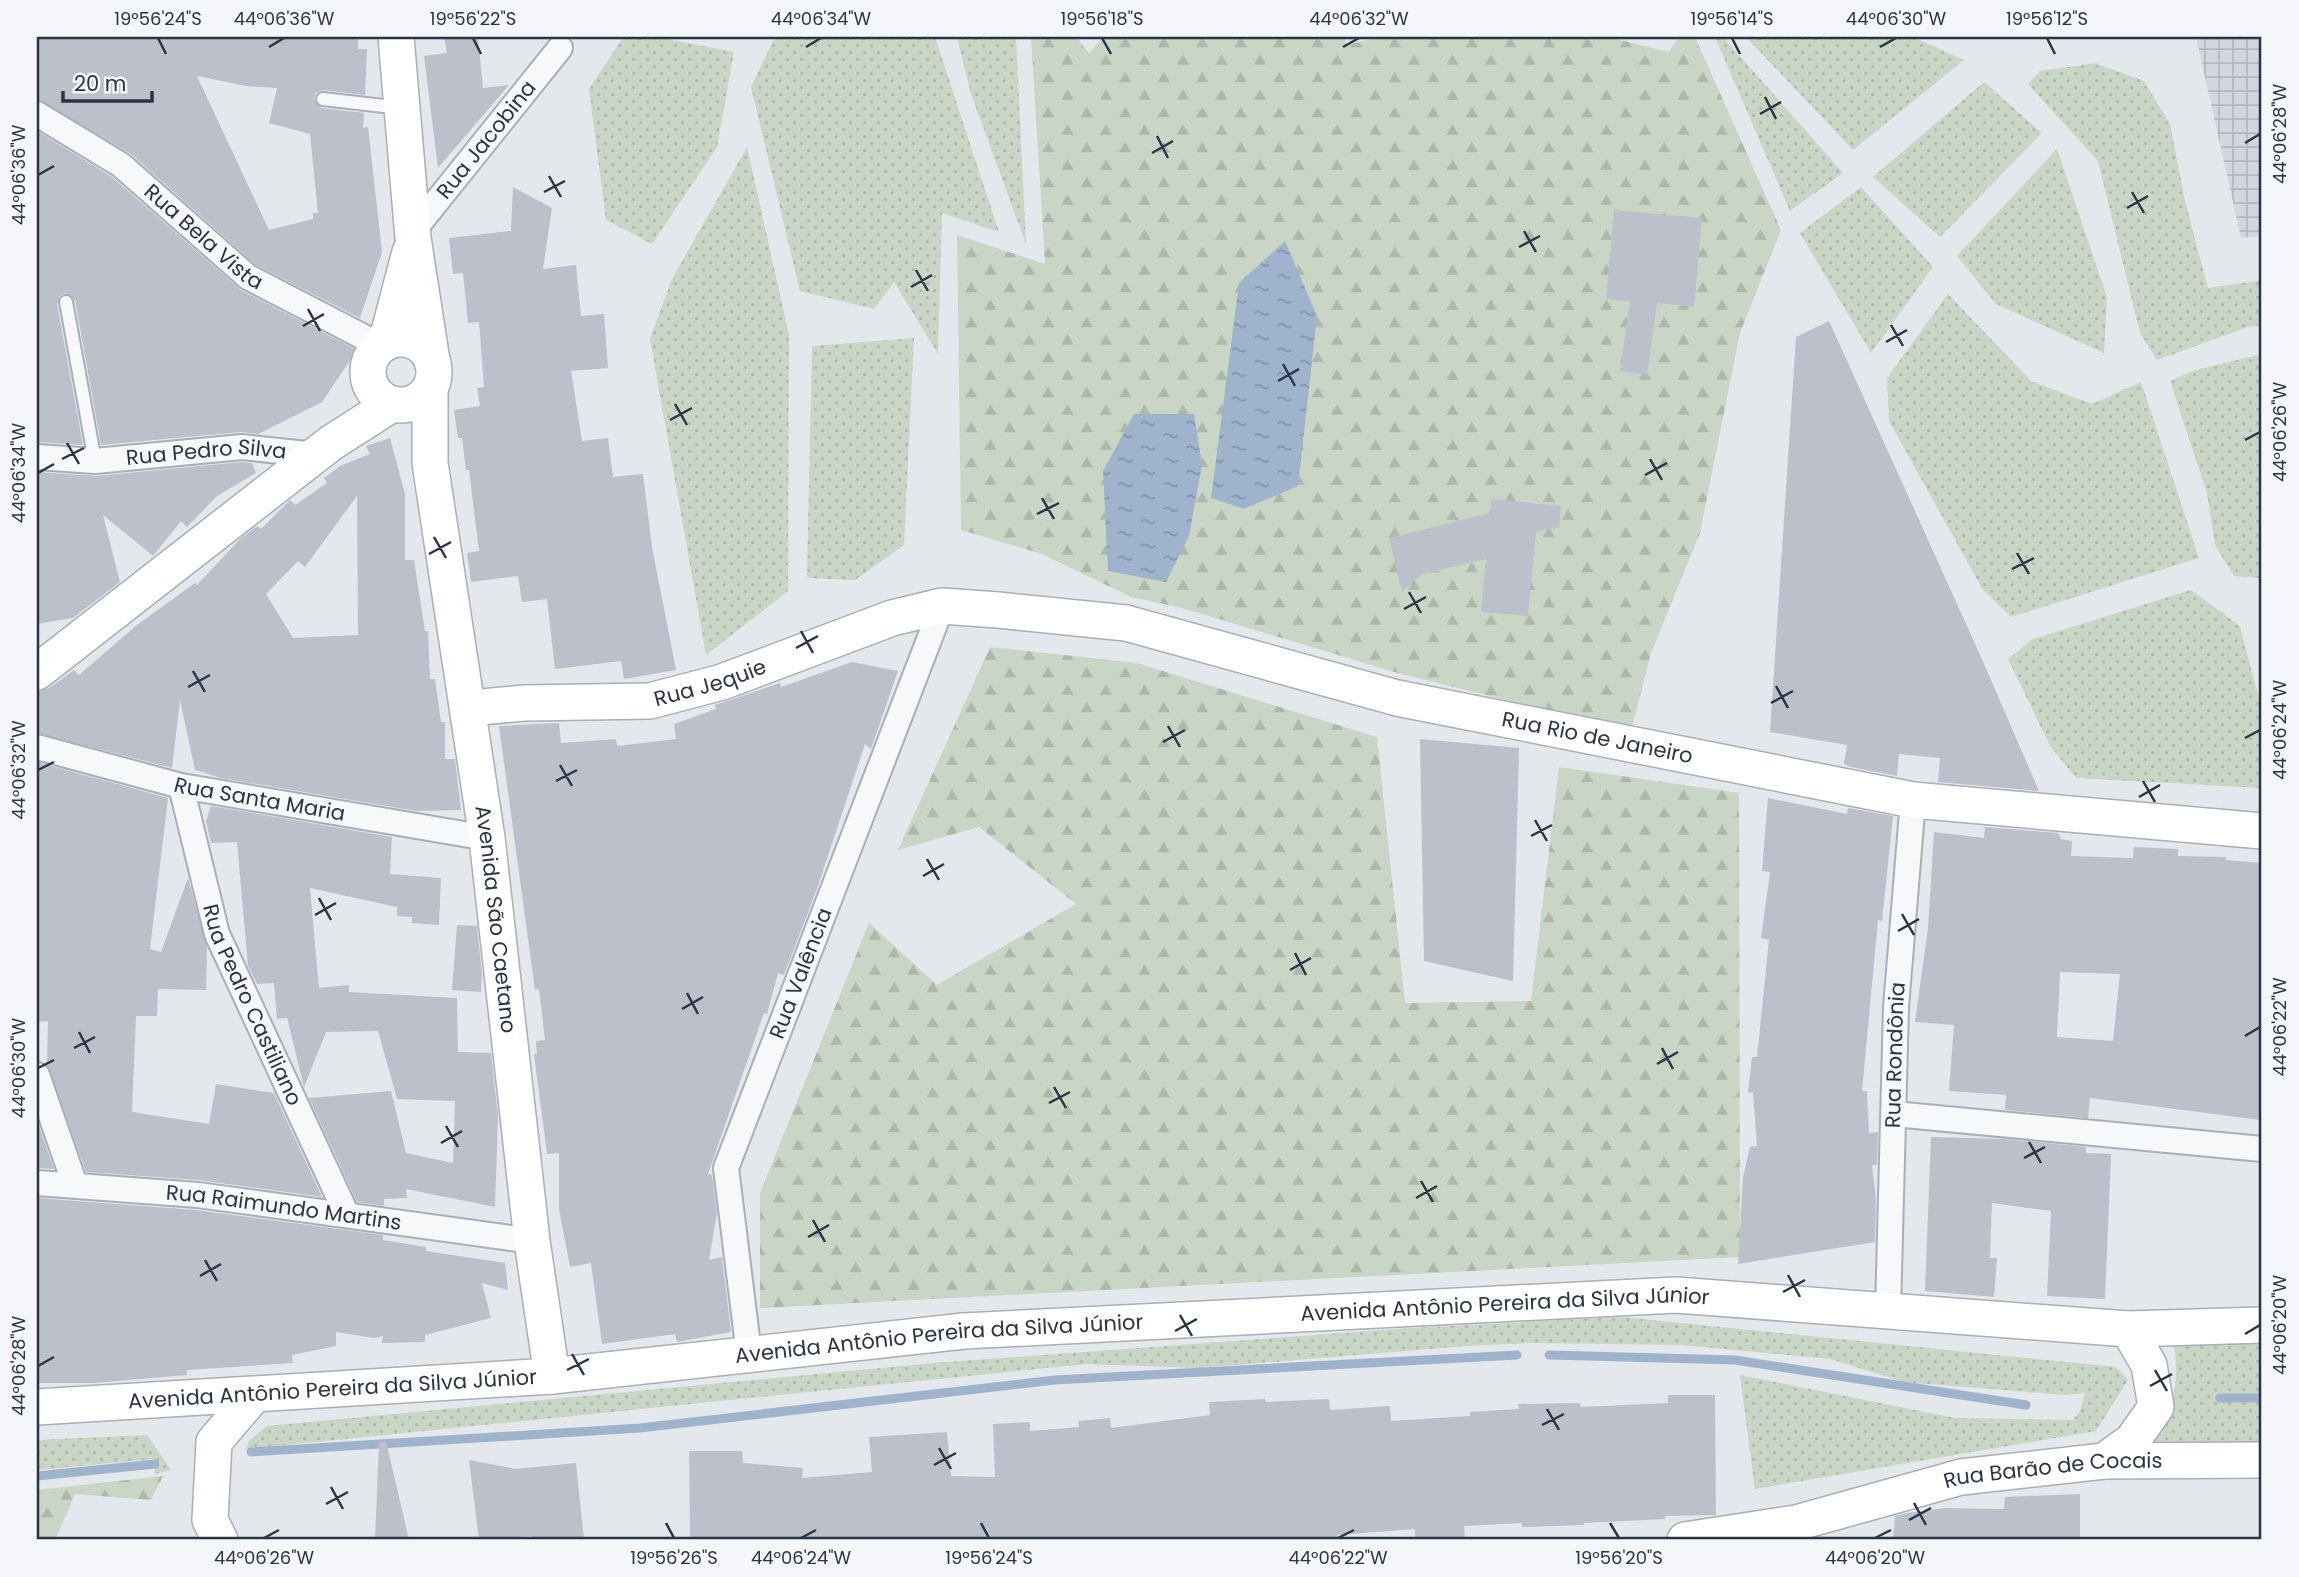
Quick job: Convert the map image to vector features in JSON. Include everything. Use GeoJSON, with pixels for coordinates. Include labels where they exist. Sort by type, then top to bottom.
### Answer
{"type":"FeatureCollection","features":[{"type":"Feature","properties":{"kind":"street"},"geometry":{"type":"LineString","coordinates":[[396,37],[413,235],[414,390]]}},
{"type":"Feature","properties":{"kind":"street","name":"Rua Jacobina"},"geometry":{"type":"LineString","coordinates":[[413,235],[561,48]]}},
{"type":"Feature","properties":{"kind":"street","name":"Rua Bela Vista"},"geometry":{"type":"LineString","coordinates":[[37,114],[121,165],[248,277],[378,355]]}},
{"type":"Feature","properties":{"kind":"street"},"geometry":{"type":"LineString","coordinates":[[413,235],[378,355],[376,394],[414,390]]}},
{"type":"Feature","properties":{"kind":"street"},"geometry":{"type":"LineString","coordinates":[[323,449],[378,355],[408,340],[418,344],[414,390]]}},
{"type":"Feature","properties":{"kind":"street"},"geometry":{"type":"LineString","coordinates":[[37,672],[323,449],[414,390]]}},
{"type":"Feature","properties":{"kind":"street","name":"Avenida São Caetano"},"geometry":{"type":"LineString","coordinates":[[414,390],[430,463],[470,708],[543,1334],[552,1376]]}},
{"type":"Feature","properties":{"kind":"street","name":"Rua Pedro Silva"},"geometry":{"type":"LineString","coordinates":[[37,457],[95,461],[242,447],[323,449]]}},
{"type":"Feature","properties":{"kind":"street","name":"Rua Jequie"},"geometry":{"type":"LineString","coordinates":[[470,708],[524,703],[650,701],[722,682],[892,618],[942,606]]}},
{"type":"Feature","properties":{"kind":"street","name":"Rua Rio de Janeiro"},"geometry":{"type":"LineString","coordinates":[[942,606],[1126,623],[1397,698],[1913,800],[2262,831]]}},
{"type":"Feature","properties":{"kind":"street","name":"Rua Valência"},"geometry":{"type":"LineString","coordinates":[[749,1354],[726,1168],[942,606]]}},
{"type":"Feature","properties":{"kind":"street","name":"Rua Santa Maria"},"geometry":{"type":"LineString","coordinates":[[37,747],[181,786],[487,838]]}},
{"type":"Feature","properties":{"kind":"street","name":"Rua Pedro Castiliano"},"geometry":{"type":"LineString","coordinates":[[181,786],[218,934],[347,1215]]}},
{"type":"Feature","properties":{"kind":"street","name":"Rua Rondônia"},"geometry":{"type":"LineString","coordinates":[[1888,1311],[1896,1007],[1913,800]]}},
{"type":"Feature","properties":{"kind":"street"},"geometry":{"type":"LineString","coordinates":[[37,1076],[75,1185]]}},
{"type":"Feature","properties":{"kind":"street"},"geometry":{"type":"LineString","coordinates":[[1894,1114],[2262,1149]]}},
{"type":"Feature","properties":{"kind":"street","name":"Rua Raimundo Martins"},"geometry":{"type":"LineString","coordinates":[[37,1183],[198,1195],[532,1241]]}},
{"type":"Feature","properties":{"kind":"street","name":"Avenida Antônio Pereira da Silva Júnior"},"geometry":{"type":"LineString","coordinates":[[37,1408],[195,1396],[253,1396],[552,1376],[964,1331],[1676,1295],[2128,1329],[2262,1325]]}},
{"type":"Feature","properties":{"kind":"street"},"geometry":{"type":"LineString","coordinates":[[2104,1461],[2132,1441],[2156,1407],[2150,1365],[2128,1329]]}},
{"type":"Feature","properties":{"kind":"street"},"geometry":{"type":"LineString","coordinates":[[220,1540],[210,1520],[214,1442],[253,1396]]}},
{"type":"Feature","properties":{"kind":"street","name":"Rua Barão de Cocais"},"geometry":{"type":"LineString","coordinates":[[1685,1540],[1732,1536],[1796,1522],[1961,1477],[2104,1461],[2262,1460]]}},
{"type":"Feature","properties":{"kind":"lane"},"geometry":{"type":"LineString","coordinates":[[323,99],[402,108]]}},
{"type":"Feature","properties":{"kind":"lane","name":"Rua Pedro Silva"},"geometry":{"type":"LineString","coordinates":[[66,302],[95,461]]}},
{"type":"Feature","properties":{"kind":"shaded area"},"geometry":{"type":"Polygon","coordinates":[[[2196,37],[2262,37],[2262,236],[2241,238],[2196,37]]]}},
{"type":"Feature","properties":{"kind":"green space"},"geometry":{"type":"Polygon","coordinates":[[[657,37],[734,52],[717,147],[652,244],[606,220],[589,89],[622,39],[657,37]]]}},
{"type":"Feature","properties":{"kind":"green space"},"geometry":{"type":"Polygon","coordinates":[[[775,37],[935,37],[999,232],[942,213],[938,354],[894,282],[874,309],[800,291],[751,87],[775,37]]]}},
{"type":"Feature","properties":{"kind":"green space"},"geometry":{"type":"Polygon","coordinates":[[[957,37],[1016,37],[1026,244],[971,94],[957,37]]]}},
{"type":"Feature","properties":{"kind":"green space"},"geometry":{"type":"Polygon","coordinates":[[[1031,37],[1076,37],[1089,53],[1104,37],[1344,37],[1347,45],[1379,37],[1608,37],[1669,52],[1679,37],[1695,37],[1781,230],[1740,333],[1700,533],[1651,653],[1631,731],[1401,674],[1182,608],[1131,597],[1042,554],[961,530],[957,235],[1045,264],[1031,37]]]}},
{"type":"Feature","properties":{"kind":"green space"},"geometry":{"type":"Polygon","coordinates":[[[1715,37],[1723,37],[1843,173],[1790,211],[1715,37]]]}},
{"type":"Feature","properties":{"kind":"green space"},"geometry":{"type":"Polygon","coordinates":[[[1746,37],[1913,37],[1964,60],[1853,150],[1746,37]]]}},
{"type":"Feature","properties":{"kind":"green space"},"geometry":{"type":"Polygon","coordinates":[[[2095,63],[2144,81],[2170,124],[2185,201],[2208,288],[2262,280],[2262,325],[2248,327],[2157,360],[2140,333],[2098,161],[2028,84],[2040,71],[2095,63]]]}},
{"type":"Feature","properties":{"kind":"green space"},"geometry":{"type":"Polygon","coordinates":[[[1984,82],[2042,133],[1940,237],[1873,177],[1984,82]]]}},
{"type":"Feature","properties":{"kind":"green space"},"geometry":{"type":"Polygon","coordinates":[[[747,147],[789,335],[788,591],[706,655],[650,339],[672,279],[747,147]]]}},
{"type":"Feature","properties":{"kind":"green space"},"geometry":{"type":"Polygon","coordinates":[[[2057,149],[2107,297],[2104,353],[1996,304],[1957,256],[2057,149]]]}},
{"type":"Feature","properties":{"kind":"green space"},"geometry":{"type":"Polygon","coordinates":[[[1861,187],[1933,267],[1871,353],[1800,233],[1861,187]]]}},
{"type":"Feature","properties":{"kind":"green space"},"geometry":{"type":"Polygon","coordinates":[[[1948,294],[2031,381],[2092,404],[2141,382],[2199,558],[2011,617],[1983,590],[1889,421],[1887,378],[1948,294]]]}},
{"type":"Feature","properties":{"kind":"green space"},"geometry":{"type":"Polygon","coordinates":[[[914,338],[904,545],[855,580],[807,578],[812,346],[914,338]]]}},
{"type":"Feature","properties":{"kind":"green space"},"geometry":{"type":"Polygon","coordinates":[[[2262,354],[2262,578],[2234,576],[2215,545],[2207,493],[2170,381],[2192,371],[2262,354]]]}},
{"type":"Feature","properties":{"kind":"green space"},"geometry":{"type":"Polygon","coordinates":[[[2191,590],[2240,626],[2262,711],[2262,788],[2076,778],[2050,746],[2008,659],[2033,639],[2191,590]]]}},
{"type":"Feature","properties":{"kind":"green space"},"geometry":{"type":"Polygon","coordinates":[[[990,647],[1137,663],[1377,737],[1405,1003],[1531,1001],[1559,767],[1739,793],[1740,1257],[760,1308],[760,1193],[869,923],[937,985],[1076,904],[979,827],[898,850],[990,647]]]}},
{"type":"Feature","properties":{"kind":"green space"},"geometry":{"type":"Polygon","coordinates":[[[1622,1317],[2116,1367],[2128,1380],[2096,1431],[1755,1489],[1740,1375],[1955,1418],[2073,1420],[2080,1411],[2085,1393],[2065,1395],[1904,1382],[1830,1359],[1681,1345],[1532,1343],[1199,1368],[1086,1364],[246,1449],[249,1441],[267,1426],[934,1363],[1410,1328],[1622,1317]]]}},
{"type":"Feature","properties":{"kind":"green space"},"geometry":{"type":"Polygon","coordinates":[[[2262,1343],[2262,1442],[2154,1442],[2166,1419],[2173,1395],[2176,1371],[2174,1344],[2262,1343]]]}},
{"type":"Feature","properties":{"kind":"green space"},"geometry":{"type":"Polygon","coordinates":[[[147,1435],[171,1470],[155,1474],[154,1459],[37,1470],[37,1440],[147,1435]]]}},
{"type":"Feature","properties":{"kind":"green space"},"geometry":{"type":"Polygon","coordinates":[[[163,1476],[151,1500],[75,1494],[56,1538],[37,1540],[37,1490],[163,1476]]]}},
{"type":"Feature","properties":{"kind":"water"},"geometry":{"type":"Polygon","coordinates":[[[1285,241],[1317,316],[1298,486],[1244,509],[1211,498],[1239,283],[1285,241]]]}},
{"type":"Feature","properties":{"kind":"water"},"geometry":{"type":"Polygon","coordinates":[[[1134,414],[1194,414],[1202,465],[1189,536],[1166,582],[1108,571],[1103,471],[1134,414]]]}},
{"type":"Feature","properties":{"kind":"building"},"geometry":{"type":"Polygon","coordinates":[[[37,37],[358,37],[358,49],[367,49],[365,95],[323,90],[316,93],[314,99],[321,108],[364,113],[363,128],[368,127],[382,252],[360,318],[256,265],[131,154],[37,99],[37,37]],[[197,76],[269,230],[313,219],[313,213],[318,213],[310,134],[269,123],[277,88],[246,86],[197,76]]]}},
{"type":"Feature","properties":{"kind":"building"},"geometry":{"type":"Polygon","coordinates":[[[444,37],[478,37],[483,88],[509,85],[438,168],[424,56],[447,53],[444,37]]]}},
{"type":"Feature","properties":{"kind":"building"},"geometry":{"type":"Polygon","coordinates":[[[37,131],[112,177],[241,290],[357,350],[322,402],[258,434],[241,432],[101,445],[75,300],[65,293],[60,296],[57,304],[83,445],[37,442],[37,131]]]}},
{"type":"Feature","properties":{"kind":"building"},"geometry":{"type":"Polygon","coordinates":[[[513,187],[552,208],[543,269],[576,265],[581,316],[604,314],[608,368],[571,371],[582,441],[608,438],[613,477],[643,474],[652,547],[676,670],[624,679],[621,661],[555,669],[547,599],[522,602],[518,576],[471,582],[467,553],[479,551],[469,470],[466,470],[462,438],[458,438],[454,410],[480,406],[477,388],[484,387],[479,322],[468,323],[463,273],[453,274],[449,238],[511,231],[513,187]]]}},
{"type":"Feature","properties":{"kind":"building"},"geometry":{"type":"Polygon","coordinates":[[[1614,210],[1702,218],[1694,307],[1657,303],[1647,375],[1620,371],[1630,301],[1606,299],[1614,210]]]}},
{"type":"Feature","properties":{"kind":"building"},"geometry":{"type":"Polygon","coordinates":[[[1829,321],[2039,791],[1938,782],[1940,758],[1899,754],[1897,776],[1851,767],[1844,764],[1847,745],[1770,732],[1796,337],[1829,321]]]}},
{"type":"Feature","properties":{"kind":"building"},"geometry":{"type":"Polygon","coordinates":[[[390,438],[405,494],[405,560],[414,560],[425,631],[428,631],[430,679],[435,679],[441,722],[445,722],[445,759],[455,759],[461,810],[416,811],[221,778],[195,770],[180,700],[172,768],[37,733],[37,692],[49,688],[74,670],[79,675],[137,625],[195,583],[197,585],[240,539],[257,526],[261,529],[290,500],[295,505],[327,483],[324,478],[340,466],[370,454],[366,446],[390,438]],[[357,496],[305,567],[298,561],[266,594],[293,638],[358,635],[357,496]]]}},
{"type":"Feature","properties":{"kind":"building"},"geometry":{"type":"Polygon","coordinates":[[[252,463],[256,473],[217,496],[187,527],[181,521],[153,556],[103,515],[120,582],[73,618],[37,624],[37,472],[96,476],[252,463]]]}},
{"type":"Feature","properties":{"kind":"building"},"geometry":{"type":"Polygon","coordinates":[[[1491,499],[1561,506],[1559,527],[1536,532],[1528,616],[1481,612],[1486,559],[1422,574],[1402,592],[1389,538],[1490,513],[1491,499]]]}},
{"type":"Feature","properties":{"kind":"building"},"geometry":{"type":"Polygon","coordinates":[[[852,662],[898,671],[871,749],[865,744],[817,889],[784,975],[778,973],[767,1014],[764,1013],[708,1174],[712,1175],[717,1213],[709,1260],[722,1257],[731,1332],[677,1342],[675,1334],[602,1344],[591,1263],[570,1267],[559,1209],[559,1153],[547,1154],[534,1054],[537,1054],[536,1041],[545,1040],[539,989],[535,990],[499,726],[559,723],[561,743],[616,739],[617,746],[676,739],[674,724],[716,709],[715,705],[780,683],[781,687],[852,662]]]}},
{"type":"Feature","properties":{"kind":"building"},"geometry":{"type":"Polygon","coordinates":[[[1420,739],[1519,748],[1513,981],[1424,961],[1420,739]]]}},
{"type":"Feature","properties":{"kind":"building"},"geometry":{"type":"Polygon","coordinates":[[[37,762],[168,798],[150,949],[161,952],[188,878],[207,947],[206,990],[158,989],[157,1016],[136,1016],[132,1112],[209,1124],[216,1084],[274,1093],[322,1197],[199,1180],[86,1172],[47,1064],[48,1021],[37,1022],[37,762]]]}},
{"type":"Feature","properties":{"kind":"building"},"geometry":{"type":"Polygon","coordinates":[[[1768,798],[1847,814],[1848,808],[1893,816],[1882,921],[1878,920],[1862,1091],[1867,1091],[1869,1133],[1878,1132],[1877,1165],[1872,1165],[1876,1199],[1875,1242],[1738,1264],[1743,1177],[1750,1147],[1757,1146],[1753,1092],[1748,1093],[1752,1057],[1757,1057],[1769,940],[1761,938],[1770,872],[1762,871],[1768,798]]]}},
{"type":"Feature","properties":{"kind":"building"},"geometry":{"type":"Polygon","coordinates":[[[211,806],[392,837],[390,874],[441,878],[439,925],[412,923],[412,917],[397,916],[397,907],[310,888],[319,988],[349,985],[349,992],[457,998],[458,1052],[491,1053],[498,1116],[495,1207],[406,1189],[407,1198],[384,1199],[384,1206],[357,1202],[309,1098],[391,1091],[406,1153],[453,1163],[455,1101],[397,1099],[378,1031],[326,1032],[304,1087],[287,1018],[277,1019],[274,983],[257,984],[248,966],[237,842],[211,843],[206,821],[211,806]]]}},
{"type":"Feature","properties":{"kind":"building"},"geometry":{"type":"Polygon","coordinates":[[[1985,827],[2058,833],[2061,839],[2072,841],[2071,856],[2133,858],[2134,847],[2178,849],[2178,856],[2226,857],[2226,860],[2262,863],[2261,1120],[2090,1098],[2088,1118],[2005,1110],[2006,1095],[1949,1091],[1954,1025],[1915,1022],[1928,928],[1934,832],[1984,838],[1985,827]],[[2060,972],[2057,1037],[2113,1041],[2120,974],[2060,972]]]}},
{"type":"Feature","properties":{"kind":"building"},"geometry":{"type":"Polygon","coordinates":[[[457,925],[477,926],[481,992],[452,990],[457,925]]]}},
{"type":"Feature","properties":{"kind":"building"},"geometry":{"type":"Polygon","coordinates":[[[37,1120],[54,1169],[37,1168],[37,1120]]]}},
{"type":"Feature","properties":{"kind":"building"},"geometry":{"type":"Polygon","coordinates":[[[1931,1137],[2003,1139],[2086,1147],[2086,1153],[2111,1154],[2105,1299],[2047,1296],[2051,1211],[1992,1203],[1990,1258],[1997,1258],[1994,1297],[1925,1291],[1931,1137]]]}},
{"type":"Feature","properties":{"kind":"building"},"geometry":{"type":"Polygon","coordinates":[[[37,1198],[196,1210],[383,1235],[383,1240],[426,1247],[426,1251],[505,1263],[508,1290],[482,1283],[491,1318],[425,1335],[425,1342],[382,1343],[383,1336],[374,1338],[336,1332],[336,1346],[292,1355],[293,1363],[187,1370],[187,1375],[94,1383],[37,1383],[37,1198]]]}},
{"type":"Feature","properties":{"kind":"building"},"geometry":{"type":"Polygon","coordinates":[[[1668,1395],[1715,1395],[1716,1515],[1665,1516],[1665,1519],[1584,1525],[1522,1527],[1522,1523],[1464,1526],[1465,1540],[1415,1540],[1415,1529],[1337,1535],[1338,1540],[690,1540],[689,1451],[742,1451],[743,1463],[803,1468],[802,1478],[872,1472],[869,1437],[947,1432],[951,1476],[995,1477],[993,1424],[1030,1422],[1030,1431],[1079,1427],[1078,1421],[1110,1418],[1111,1428],[1210,1415],[1209,1402],[1265,1399],[1266,1402],[1329,1399],[1330,1410],[1390,1406],[1391,1421],[1470,1416],[1470,1412],[1519,1409],[1518,1404],[1580,1403],[1581,1407],[1668,1403],[1668,1395]]]}},
{"type":"Feature","properties":{"kind":"building"},"geometry":{"type":"Polygon","coordinates":[[[386,1441],[409,1540],[375,1540],[379,1442],[386,1441]]]}},
{"type":"Feature","properties":{"kind":"building"},"geometry":{"type":"Polygon","coordinates":[[[469,1460],[516,1469],[576,1463],[584,1540],[532,1540],[532,1536],[479,1540],[469,1460]]]}},
{"type":"Feature","properties":{"kind":"building"},"geometry":{"type":"Polygon","coordinates":[[[2080,1494],[2080,1540],[1893,1540],[1895,1516],[1944,1508],[2004,1509],[2005,1497],[2080,1494]]]}},
{"type":"Feature","properties":{"kind":"waterway"},"geometry":{"type":"LineString","coordinates":[[251,1452],[640,1428],[1055,1380],[1517,1355]]}},
{"type":"Feature","properties":{"kind":"waterway"},"geometry":{"type":"LineString","coordinates":[[1549,1355],[1735,1360],[2026,1405]]}},
{"type":"Feature","properties":{"kind":"waterway"},"geometry":{"type":"LineString","coordinates":[[2220,1398],[2262,1398]]}},
{"type":"Feature","properties":{"kind":"waterway"},"geometry":{"type":"LineString","coordinates":[[37,1476],[155,1464]]}}]}
